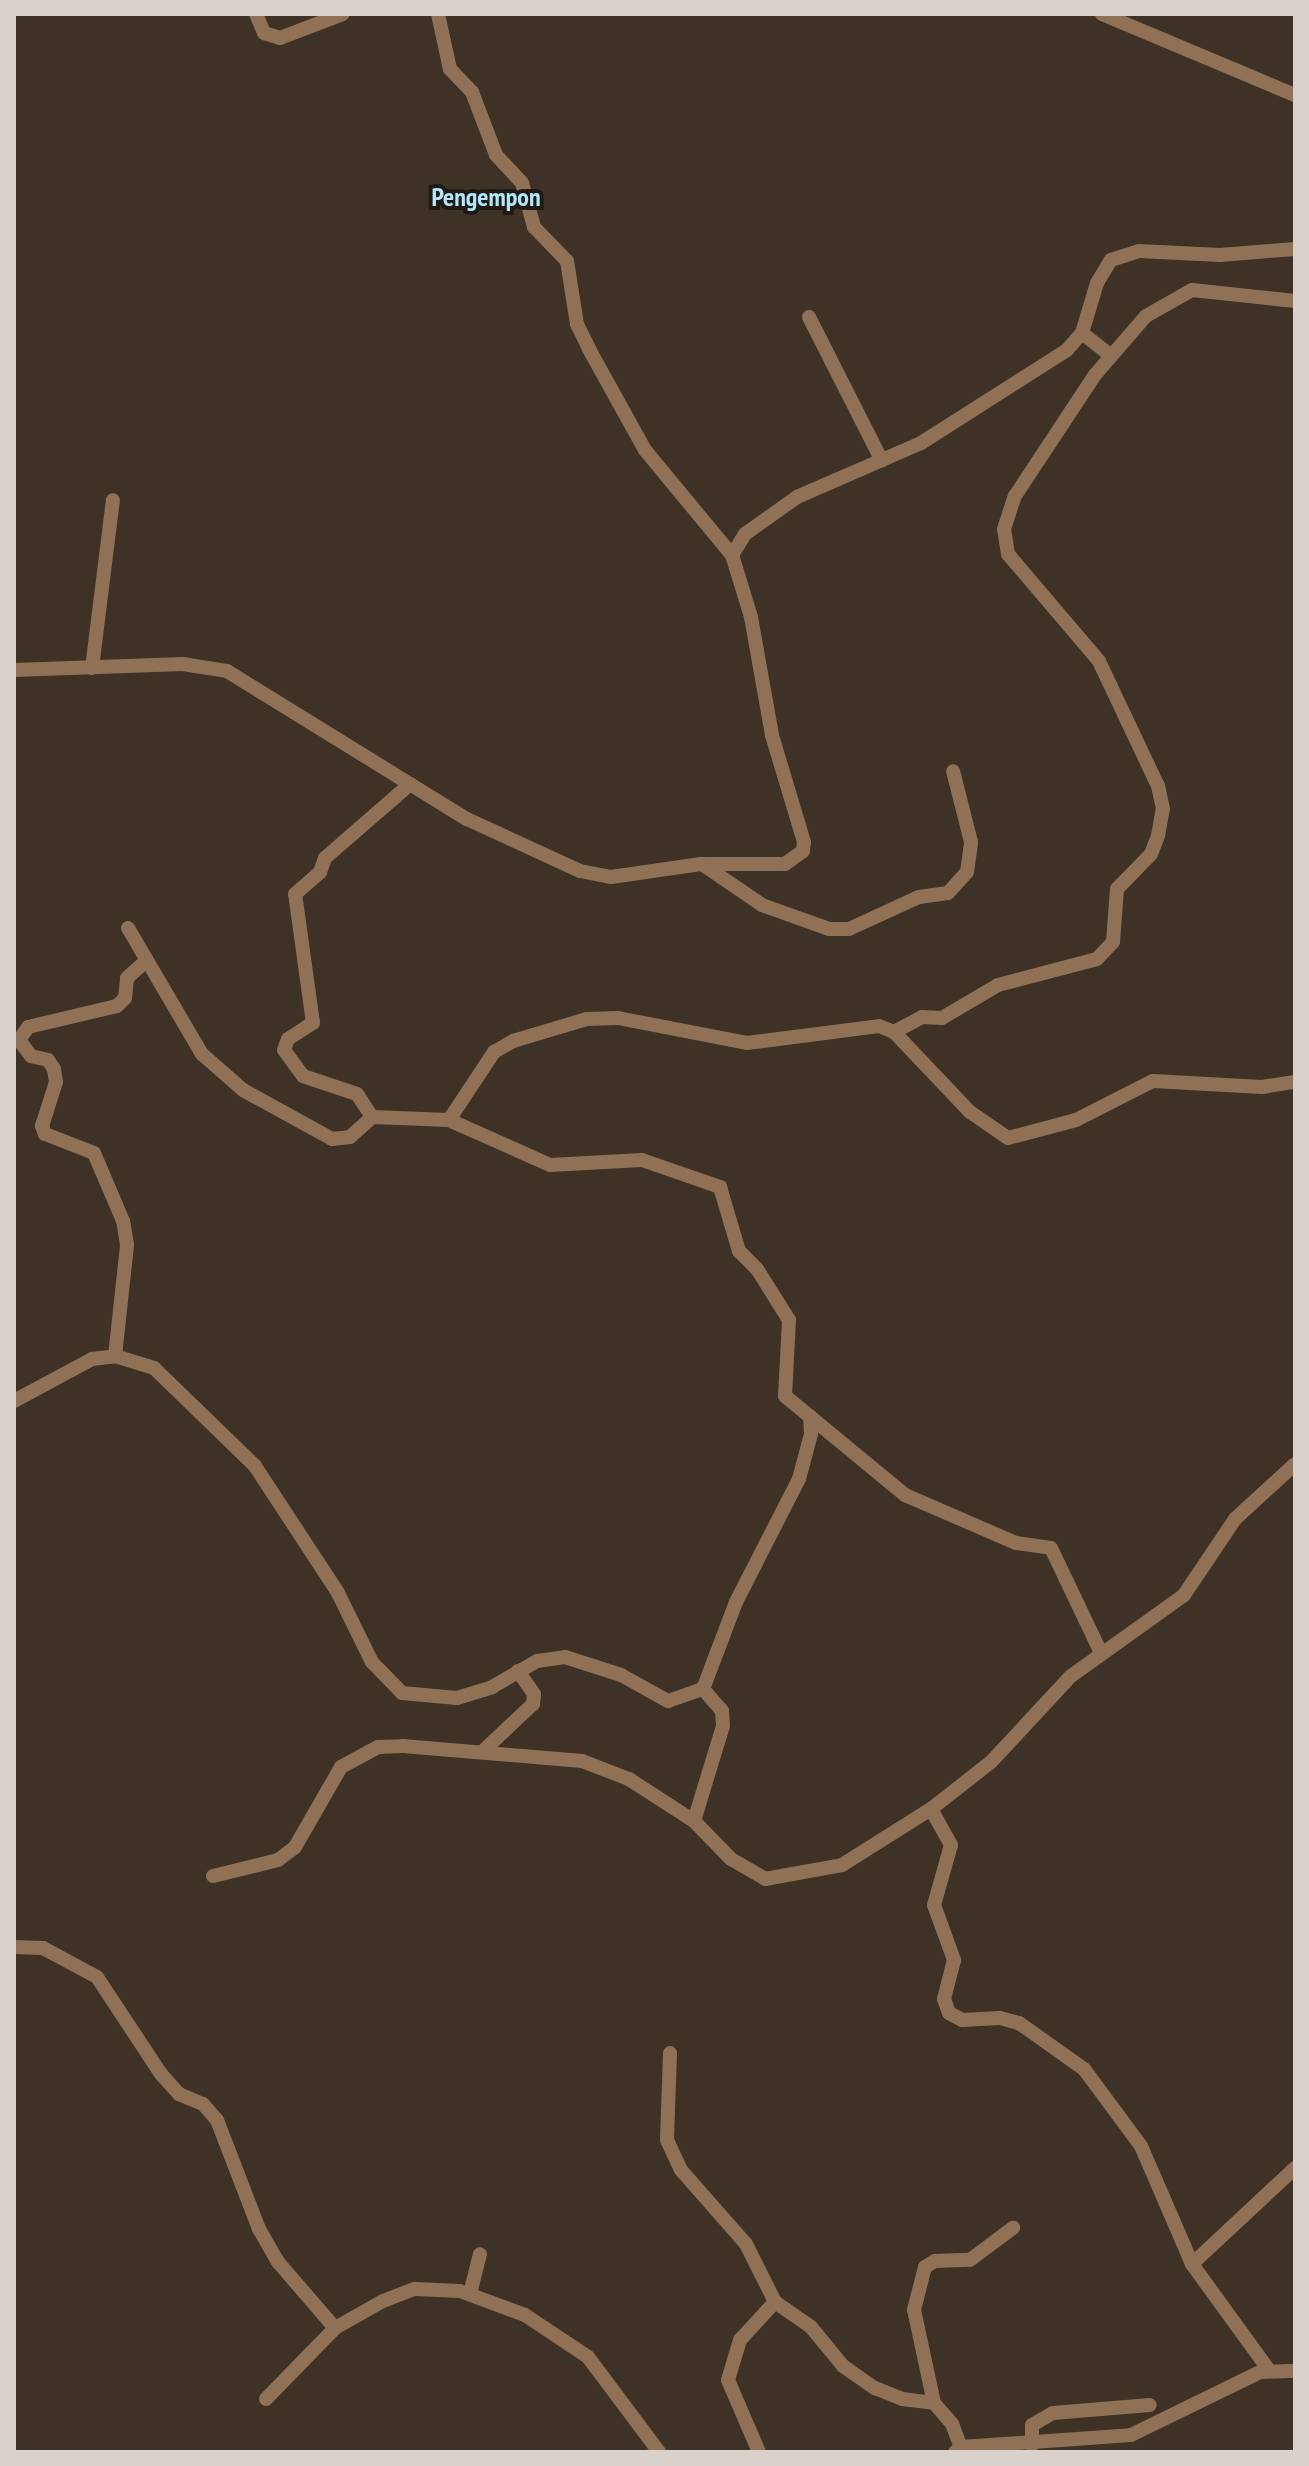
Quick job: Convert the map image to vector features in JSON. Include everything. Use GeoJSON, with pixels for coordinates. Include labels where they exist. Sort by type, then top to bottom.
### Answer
{"type":"FeatureCollection","features":[{"type":"Feature","properties":{"kind":"street"},"geometry":{"type":"LineString","coordinates":[[256,14],[264,33],[280,38],[343,14]]}},
{"type":"Feature","properties":{"kind":"street"},"geometry":{"type":"LineString","coordinates":[[14,670],[183,664],[227,671],[467,819],[580,871],[611,877],[701,864],[785,864],[803,851],[804,842],[772,735],[751,617],[732,555],[645,450],[589,349],[577,324],[567,261],[534,227],[522,183],[496,155],[472,92],[450,69],[438,14]]}},
{"type":"Feature","properties":{"kind":"street"},"geometry":{"type":"LineString","coordinates":[[1102,14],[1295,95]]}},
{"type":"Feature","properties":{"kind":"street"},"geometry":{"type":"LineString","coordinates":[[732,555],[745,534],[797,497],[882,461],[1045,366],[1082,333],[1097,283],[1111,260],[1139,251],[1220,255],[1295,249]]}},
{"type":"Feature","properties":{"kind":"street"},"geometry":{"type":"LineString","coordinates":[[894,1032],[922,1017],[942,1018],[998,985],[1097,959],[1113,942],[1117,889],[1151,854],[1158,836],[1163,809],[1158,786],[1099,661],[1003,541],[1023,482],[1110,355],[1146,316],[1192,290],[1295,301]]}},
{"type":"Feature","properties":{"kind":"street"},"geometry":{"type":"LineString","coordinates":[[809,317],[882,461]]}},
{"type":"Feature","properties":{"kind":"street"},"geometry":{"type":"LineString","coordinates":[[1082,333],[1110,355]]}},
{"type":"Feature","properties":{"kind":"street"},"geometry":{"type":"LineString","coordinates":[[92,668],[113,500]]}},
{"type":"Feature","properties":{"kind":"street"},"geometry":{"type":"LineString","coordinates":[[701,864],[762,905],[829,929],[849,929],[919,897],[948,893],[967,872],[971,842],[953,771]]}},
{"type":"Feature","properties":{"kind":"street"},"geometry":{"type":"LineString","coordinates":[[372,1117],[357,1094],[303,1076],[284,1050],[288,1039],[313,1023],[295,894],[320,872],[325,858],[410,784]]}},
{"type":"Feature","properties":{"kind":"street"},"geometry":{"type":"LineString","coordinates":[[128,928],[202,1054],[243,1090],[332,1139],[350,1137],[372,1117],[449,1120],[550,1165],[642,1160],[720,1187],[739,1251],[757,1269],[789,1320],[785,1396],[905,1495],[1016,1543],[1051,1548],[1101,1653]]}},
{"type":"Feature","properties":{"kind":"street"},"geometry":{"type":"LineString","coordinates":[[115,1356],[127,1245],[123,1221],[94,1153],[45,1134],[42,1126],[56,1082],[54,1069],[48,1060],[31,1056],[19,1040],[28,1027],[117,1006],[125,998],[127,978],[146,961]]}},
{"type":"Feature","properties":{"kind":"street"},"geometry":{"type":"LineString","coordinates":[[449,1120],[494,1052],[553,1026],[587,1019],[618,1018],[747,1043],[790,1041],[867,1025],[894,1032],[970,1112],[1008,1138],[1076,1120],[1153,1081],[1262,1087],[1295,1082]]}},
{"type":"Feature","properties":{"kind":"street"},"geometry":{"type":"LineString","coordinates":[[14,1401],[92,1359],[115,1356],[154,1368],[255,1466],[338,1593],[389,1683],[413,1697],[457,1698],[492,1687],[537,1661],[565,1657],[621,1675],[668,1701],[703,1689]]}},
{"type":"Feature","properties":{"kind":"street"},"geometry":{"type":"LineString","coordinates":[[703,1689],[736,1602],[799,1479],[811,1434],[810,1416]]}},
{"type":"Feature","properties":{"kind":"street"},"geometry":{"type":"LineString","coordinates":[[213,1876],[264,1867],[295,1847],[341,1767],[354,1755],[403,1746],[582,1761],[629,1779],[694,1821],[731,1859],[765,1879],[842,1865],[931,1809],[991,1762],[1071,1676],[1184,1595],[1235,1519],[1295,1464]]}},
{"type":"Feature","properties":{"kind":"street"},"geometry":{"type":"LineString","coordinates":[[482,1752],[533,1704],[534,1694],[518,1671]]}},
{"type":"Feature","properties":{"kind":"street"},"geometry":{"type":"LineString","coordinates":[[694,1821],[723,1726],[722,1711],[703,1689]]}},
{"type":"Feature","properties":{"kind":"street"},"geometry":{"type":"LineString","coordinates":[[931,1809],[951,1845],[934,1905],[954,1960],[944,1999],[949,2013],[962,2020],[1000,2018],[1019,2023],[1084,2069],[1141,2146],[1192,2264],[1245,2330],[1268,2369]]}},
{"type":"Feature","properties":{"kind":"street"},"geometry":{"type":"LineString","coordinates":[[14,1947],[43,1948],[97,1977],[161,2074],[179,2094],[203,2104],[217,2120],[259,2229],[278,2262],[335,2328]]}},
{"type":"Feature","properties":{"kind":"street"},"geometry":{"type":"LineString","coordinates":[[670,2053],[667,2140],[681,2170],[746,2244],[775,2302],[811,2327],[843,2366],[875,2388],[902,2399],[934,2403]]}},
{"type":"Feature","properties":{"kind":"street"},"geometry":{"type":"LineString","coordinates":[[1192,2264],[1295,2168]]}},
{"type":"Feature","properties":{"kind":"street"},"geometry":{"type":"LineString","coordinates":[[1013,2228],[970,2260],[935,2261],[925,2267],[914,2310],[934,2403],[952,2424],[958,2450],[1131,2435],[1268,2369],[1295,2371]]}},
{"type":"Feature","properties":{"kind":"street"},"geometry":{"type":"LineString","coordinates":[[470,2294],[480,2254]]}},
{"type":"Feature","properties":{"kind":"street"},"geometry":{"type":"LineString","coordinates":[[266,2399],[335,2328],[415,2289],[470,2294],[525,2315],[588,2357],[659,2452]]}},
{"type":"Feature","properties":{"kind":"street"},"geometry":{"type":"LineString","coordinates":[[759,2452],[728,2380],[740,2340],[775,2302]]}},
{"type":"Feature","properties":{"kind":"street"},"geometry":{"type":"LineString","coordinates":[[1032,2445],[1032,2425],[1053,2413],[1150,2405]]}},
{"type":"Feature","properties":{"kind":"district","name":"Pengempon"},"geometry":{"type":"Point","coordinates":[486,197]}}]}
